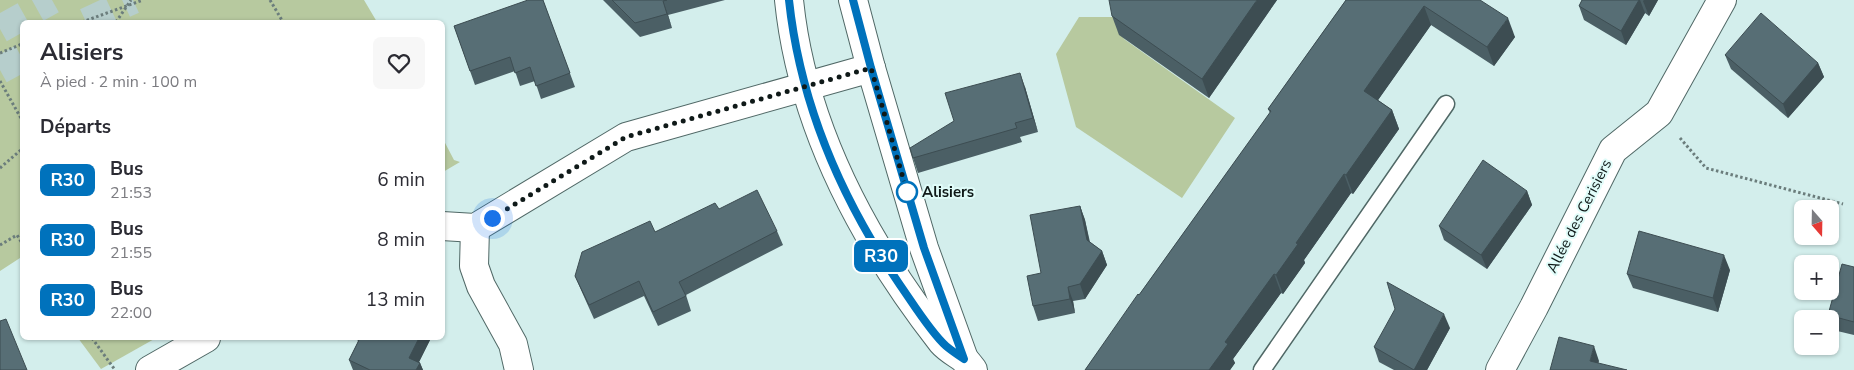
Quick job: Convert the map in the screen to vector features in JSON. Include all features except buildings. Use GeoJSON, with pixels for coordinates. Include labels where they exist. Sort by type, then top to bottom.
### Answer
{"type":"FeatureCollection","features":[{"type":"Feature","properties":{"kind":"street"},"geometry":{"type":"LineString","coordinates":[[789,0],[792,27],[804,86],[830,158],[844,189],[863,226],[915,306],[944,345],[968,365]]}},
{"type":"Feature","properties":{"kind":"street"},"geometry":{"type":"LineString","coordinates":[[853,0],[924,248],[968,365]]}},
{"type":"Feature","properties":{"kind":"street","name":"Allée des Cerisiers"},"geometry":{"type":"LineString","coordinates":[[1500,370],[1613,150],[1659,113],[1722,0]]}},
{"type":"Feature","properties":{"kind":"street"},"geometry":{"type":"LineString","coordinates":[[445,226],[475,228],[626,137],[871,68]]}},
{"type":"Feature","properties":{"kind":"street"},"geometry":{"type":"LineString","coordinates":[[475,228],[474,266],[481,286],[513,344],[519,370]]}},
{"type":"Feature","properties":{"kind":"street"},"geometry":{"type":"LineString","coordinates":[[150,370],[202,340]]}},
{"type":"Feature","properties":{"kind":"lane"},"geometry":{"type":"LineString","coordinates":[[1262,370],[1446,104]]}},
{"type":"Feature","properties":{"kind":"path"},"geometry":{"type":"LineString","coordinates":[[117,20],[131,0]]}},
{"type":"Feature","properties":{"kind":"path"},"geometry":{"type":"LineString","coordinates":[[88,20],[143,0]]}},
{"type":"Feature","properties":{"kind":"path"},"geometry":{"type":"LineString","coordinates":[[270,0],[282,20]]}},
{"type":"Feature","properties":{"kind":"path"},"geometry":{"type":"LineString","coordinates":[[0,53],[20,45]]}},
{"type":"Feature","properties":{"kind":"path"},"geometry":{"type":"LineString","coordinates":[[0,82],[20,117]]}},
{"type":"Feature","properties":{"kind":"path"},"geometry":{"type":"LineString","coordinates":[[1659,113],[1706,168],[1843,204]]}},
{"type":"Feature","properties":{"kind":"path"},"geometry":{"type":"LineString","coordinates":[[0,168],[20,152]]}},
{"type":"Feature","properties":{"kind":"path"},"geometry":{"type":"LineString","coordinates":[[0,245],[17,235],[20,240]]}},
{"type":"Feature","properties":{"kind":"path"},"geometry":{"type":"LineString","coordinates":[[93,340],[115,370]]}},
{"type":"Feature","properties":{"kind":"green space"},"geometry":{"type":"Polygon","coordinates":[[[0,0],[364,0],[376,20],[20,20],[20,258],[0,271],[0,0]]]}},
{"type":"Feature","properties":{"kind":"green space"},"geometry":{"type":"Polygon","coordinates":[[[1079,17],[1115,17],[1124,39],[1235,118],[1182,198],[1076,127],[1056,54],[1079,17]]]}},
{"type":"Feature","properties":{"kind":"green space"},"geometry":{"type":"Polygon","coordinates":[[[445,143],[454,160],[460,162],[445,171],[445,143]]]}},
{"type":"Feature","properties":{"kind":"green space"},"geometry":{"type":"Polygon","coordinates":[[[79,340],[152,340],[101,369],[79,340]]]}},
{"type":"Feature","properties":{"kind":"tunnel"},"geometry":{"type":"LineString","coordinates":[[0,29],[52,0]]}},
{"type":"Feature","properties":{"kind":"tunnel"},"geometry":{"type":"LineString","coordinates":[[90,20],[133,0]]}},
{"type":"Feature","properties":{"kind":"tunnel"},"geometry":{"type":"LineString","coordinates":[[0,70],[20,59]]}},
{"type":"Feature","properties":{"kind":"bus line","name":"R30"},"geometry":{"type":"LineString","coordinates":[[789,0],[792,27],[804,86],[830,158],[844,189],[863,226],[915,306],[944,345],[964,359],[924,248],[853,0]]}},
{"type":"Feature","properties":{"kind":"place","name":"Alisiers"},"geometry":{"type":"Point","coordinates":[907,192]}},
{"type":"Feature","properties":{"kind":"route"},"geometry":{"type":"LineString","coordinates":[[492,218],[626,137],[871,68],[908,195],[907,192]]}}]}
